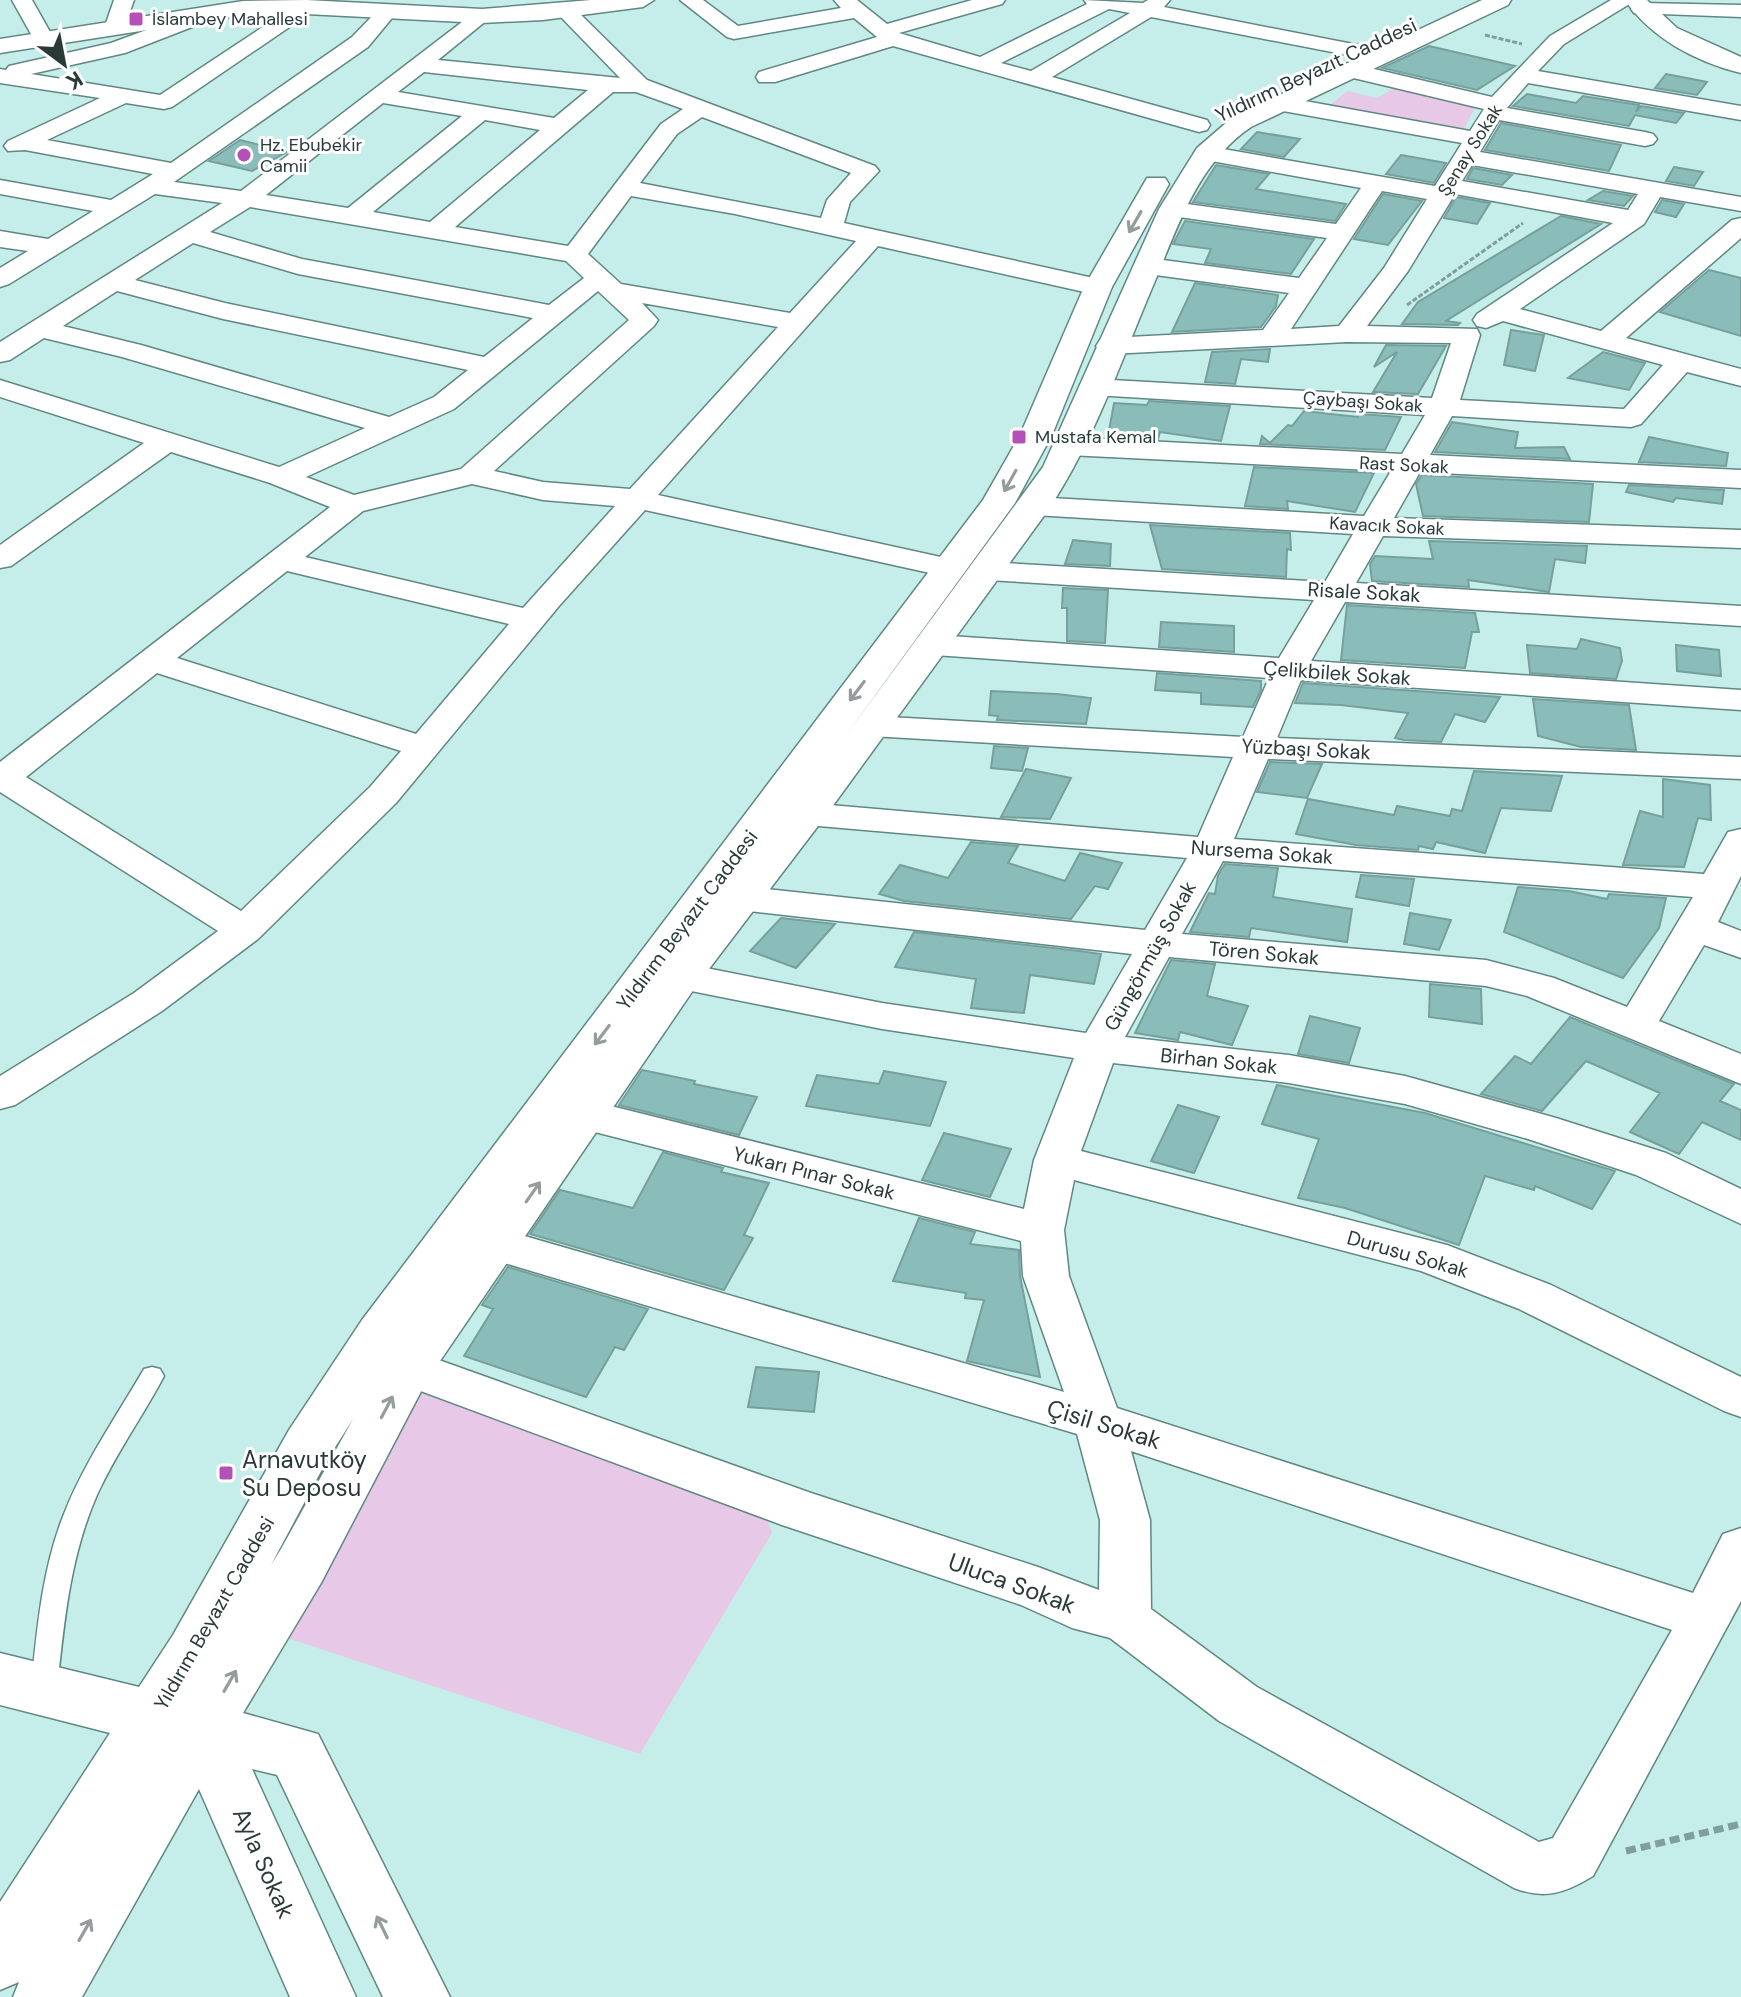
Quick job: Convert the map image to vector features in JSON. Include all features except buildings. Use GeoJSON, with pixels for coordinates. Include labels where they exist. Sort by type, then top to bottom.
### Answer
{"type":"FeatureCollection","features":[{"type":"Feature","properties":{"kind":"main road"},"geometry":{"type":"LineString","coordinates":[[0,46],[115,26],[256,7],[321,5],[387,12],[482,16],[643,0]]}},
{"type":"Feature","properties":{"kind":"main road"},"geometry":{"type":"LineString","coordinates":[[46,1997],[177,1726],[301,1566],[408,1367],[497,1244],[681,976],[934,645],[968,569],[1034,506],[1059,467],[1203,139],[1227,132],[1283,104],[1355,61],[1457,13],[1500,0]]}},
{"type":"Feature","properties":{"kind":"main road"},"geometry":{"type":"LineString","coordinates":[[1634,3],[1668,34],[1741,66]]}},
{"type":"Feature","properties":{"kind":"main road","name":"Yıldırım Beyazıt Caddesi"},"geometry":{"type":"LineString","coordinates":[[0,1959],[177,1726],[194,1653],[308,1445],[380,1334],[968,569],[998,503],[1036,435],[1098,287],[1178,146],[1203,139],[1355,61]]}},
{"type":"Feature","properties":{"kind":"main road"},"geometry":{"type":"LineString","coordinates":[[22,1685],[177,1726],[297,1753],[417,1997]]}},
{"type":"Feature","properties":{"kind":"main road","name":"Ayla Sokak"},"geometry":{"type":"LineString","coordinates":[[177,1726],[229,1785],[323,1997]]}},
{"type":"Feature","properties":{"kind":"street"},"geometry":{"type":"LineString","coordinates":[[22,0],[43,39]]}},
{"type":"Feature","properties":{"kind":"street"},"geometry":{"type":"LineString","coordinates":[[115,26],[124,0]]}},
{"type":"Feature","properties":{"kind":"street"},"geometry":{"type":"LineString","coordinates":[[690,0],[734,33],[850,5],[888,35],[1034,78],[1203,139],[1376,183],[1550,204],[1635,219]]}},
{"type":"Feature","properties":{"kind":"street"},"geometry":{"type":"LineString","coordinates":[[767,77],[922,20],[995,0]]}},
{"type":"Feature","properties":{"kind":"street"},"geometry":{"type":"LineString","coordinates":[[982,64],[1099,1],[1156,5],[1355,61],[1495,108],[1645,139]]}},
{"type":"Feature","properties":{"kind":"street"},"geometry":{"type":"LineString","coordinates":[[1634,3],[1741,11]]}},
{"type":"Feature","properties":{"kind":"street","name":"Şenay Sokak"},"geometry":{"type":"LineString","coordinates":[[1357,334],[1495,108],[1522,75],[1546,50],[1577,26],[1634,3]]}},
{"type":"Feature","properties":{"kind":"street"},"geometry":{"type":"LineString","coordinates":[[0,76],[164,102],[321,5]]}},
{"type":"Feature","properties":{"kind":"street"},"geometry":{"type":"LineString","coordinates":[[1034,78],[1156,5]]}},
{"type":"Feature","properties":{"kind":"street"},"geometry":{"type":"LineString","coordinates":[[583,6],[639,85]]}},
{"type":"Feature","properties":{"kind":"street"},"geometry":{"type":"LineString","coordinates":[[0,76],[141,39],[216,11]]}},
{"type":"Feature","properties":{"kind":"street"},"geometry":{"type":"LineString","coordinates":[[0,279],[175,171],[360,42],[387,12]]}},
{"type":"Feature","properties":{"kind":"street"},"geometry":{"type":"LineString","coordinates":[[0,354],[246,199],[482,16]]}},
{"type":"Feature","properties":{"kind":"street"},"geometry":{"type":"LineString","coordinates":[[922,20],[964,31]]}},
{"type":"Feature","properties":{"kind":"street"},"geometry":{"type":"LineString","coordinates":[[1668,34],[1726,38]]}},
{"type":"Feature","properties":{"kind":"street"},"geometry":{"type":"LineString","coordinates":[[89,89],[119,69],[141,39]]}},
{"type":"Feature","properties":{"kind":"street"},"geometry":{"type":"LineString","coordinates":[[992,39],[1020,46]]}},
{"type":"Feature","properties":{"kind":"street"},"geometry":{"type":"LineString","coordinates":[[420,65],[607,85],[639,85],[867,171],[839,200],[830,227]]}},
{"type":"Feature","properties":{"kind":"street"},"geometry":{"type":"LineString","coordinates":[[1522,75],[1741,113]]}},
{"type":"Feature","properties":{"kind":"street"},"geometry":{"type":"LineString","coordinates":[[0,76],[48,133]]}},
{"type":"Feature","properties":{"kind":"street"},"geometry":{"type":"LineString","coordinates":[[434,232],[607,85]]}},
{"type":"Feature","properties":{"kind":"street"},"geometry":{"type":"LineString","coordinates":[[0,153],[125,95]]}},
{"type":"Feature","properties":{"kind":"street"},"geometry":{"type":"LineString","coordinates":[[380,96],[559,126]]}},
{"type":"Feature","properties":{"kind":"street"},"geometry":{"type":"LineString","coordinates":[[1617,181],[1674,103]]}},
{"type":"Feature","properties":{"kind":"street"},"geometry":{"type":"LineString","coordinates":[[1283,104],[1617,181],[1741,204]]}},
{"type":"Feature","properties":{"kind":"street"},"geometry":{"type":"LineString","coordinates":[[574,255],[669,129],[700,108]]}},
{"type":"Feature","properties":{"kind":"street"},"geometry":{"type":"LineString","coordinates":[[353,216],[479,114]]}},
{"type":"Feature","properties":{"kind":"street"},"geometry":{"type":"LineString","coordinates":[[23,143],[175,171]]}},
{"type":"Feature","properties":{"kind":"street"},"geometry":{"type":"LineString","coordinates":[[1272,337],[1340,232],[1376,183]]}},
{"type":"Feature","properties":{"kind":"street"},"geometry":{"type":"LineString","coordinates":[[150,186],[353,216],[574,255],[645,320],[472,475],[352,505],[1,777],[244,930]]}},
{"type":"Feature","properties":{"kind":"street"},"geometry":{"type":"LineString","coordinates":[[0,187],[115,208]]}},
{"type":"Feature","properties":{"kind":"street"},"geometry":{"type":"LineString","coordinates":[[1110,346],[1357,334],[1467,335],[1635,219],[1654,187]]}},
{"type":"Feature","properties":{"kind":"street"},"geometry":{"type":"LineString","coordinates":[[625,188],[830,227],[1098,287]]}},
{"type":"Feature","properties":{"kind":"street"},"geometry":{"type":"LineString","coordinates":[[1172,209],[1340,232]]}},
{"type":"Feature","properties":{"kind":"street"},"geometry":{"type":"LineString","coordinates":[[1607,340],[1741,225]]}},
{"type":"Feature","properties":{"kind":"street"},"geometry":{"type":"LineString","coordinates":[[192,235],[298,266],[554,314]]}},
{"type":"Feature","properties":{"kind":"street"},"geometry":{"type":"LineString","coordinates":[[0,1095],[148,1002],[244,930],[383,795],[531,619],[873,237]]}},
{"type":"Feature","properties":{"kind":"street"},"geometry":{"type":"LineString","coordinates":[[0,239],[52,247]]}},
{"type":"Feature","properties":{"kind":"street"},"geometry":{"type":"LineString","coordinates":[[1702,259],[1728,266]]}},
{"type":"Feature","properties":{"kind":"street"},"geometry":{"type":"LineString","coordinates":[[223,311],[298,266]]}},
{"type":"Feature","properties":{"kind":"street"},"geometry":{"type":"LineString","coordinates":[[1148,266],[1304,287]]}},
{"type":"Feature","properties":{"kind":"street"},"geometry":{"type":"LineString","coordinates":[[115,283],[223,311],[489,366]]}},
{"type":"Feature","properties":{"kind":"street"},"geometry":{"type":"LineString","coordinates":[[281,477],[444,403],[554,314],[606,284],[797,322]]}},
{"type":"Feature","properties":{"kind":"street"},"geometry":{"type":"LineString","coordinates":[[1501,312],[1741,378]]}},
{"type":"Feature","properties":{"kind":"street"},"geometry":{"type":"LineString","coordinates":[[41,329],[131,351],[391,427]]}},
{"type":"Feature","properties":{"kind":"street","name":"Güngörmüş Sokak"},"geometry":{"type":"LineString","coordinates":[[1125,1619],[1125,1520],[1098,1421],[1046,1276],[1042,1230],[1056,1160],[1098,1048],[1211,849],[1289,670],[1443,408],[1467,335]]}},
{"type":"Feature","properties":{"kind":"street","name":"Çaybaşı Sokak"},"geometry":{"type":"LineString","coordinates":[[1094,387],[1631,418],[1681,362]]}},
{"type":"Feature","properties":{"kind":"street"},"geometry":{"type":"LineString","coordinates":[[5,394],[168,440],[281,477],[352,505]]}},
{"type":"Feature","properties":{"kind":"street"},"geometry":{"type":"LineString","coordinates":[[0,559],[168,440]]}},
{"type":"Feature","properties":{"kind":"street","name":"Rast Sokak"},"geometry":{"type":"LineString","coordinates":[[1068,446],[1741,479]]}},
{"type":"Feature","properties":{"kind":"street","name":"Risale Sokak"},"geometry":{"type":"LineString","coordinates":[[472,475],[543,491],[637,499],[968,569],[1741,616]]}},
{"type":"Feature","properties":{"kind":"street","name":"Kavacık Sokak"},"geometry":{"type":"LineString","coordinates":[[1034,506],[1372,526],[1741,539]]}},
{"type":"Feature","properties":{"kind":"street"},"geometry":{"type":"LineString","coordinates":[[281,560],[367,583],[531,619]]}},
{"type":"Feature","properties":{"kind":"street","name":"Çelikbilek Sokak"},"geometry":{"type":"LineString","coordinates":[[934,645],[1741,700]]}},
{"type":"Feature","properties":{"kind":"street"},"geometry":{"type":"LineString","coordinates":[[152,661],[423,747]]}},
{"type":"Feature","properties":{"kind":"street","name":"Yüzbaşı Sokak"},"geometry":{"type":"LineString","coordinates":[[871,726],[1257,748],[1741,768]]}},
{"type":"Feature","properties":{"kind":"street","name":"Nursema Sokak"},"geometry":{"type":"LineString","coordinates":[[807,814],[1211,849],[1716,887]]}},
{"type":"Feature","properties":{"kind":"street"},"geometry":{"type":"LineString","coordinates":[[1636,1025],[1696,927],[1741,840]]}},
{"type":"Feature","properties":{"kind":"street","name":"Tören Sokak"},"geometry":{"type":"LineString","coordinates":[[740,898],[1157,944],[1486,973],[1540,987],[1741,1070]]}},
{"type":"Feature","properties":{"kind":"street"},"geometry":{"type":"LineString","coordinates":[[1696,927],[1741,946]]}},
{"type":"Feature","properties":{"kind":"street","name":"Birhan Sokak"},"geometry":{"type":"LineString","coordinates":[[681,976],[830,1008],[1098,1048],[1289,1069],[1405,1090],[1541,1128],[1651,1164],[1741,1208]]}},
{"type":"Feature","properties":{"kind":"street","name":"Yukarı Pınar Sokak"},"geometry":{"type":"LineString","coordinates":[[587,1115],[1042,1230]]}},
{"type":"Feature","properties":{"kind":"street","name":"Durusu Sokak"},"geometry":{"type":"LineString","coordinates":[[1056,1160],[1456,1266],[1535,1297],[1741,1398]]}},
{"type":"Feature","properties":{"kind":"street","name":"Çisil Sokak"},"geometry":{"type":"LineString","coordinates":[[497,1244],[1098,1421],[1706,1619]]}},
{"type":"Feature","properties":{"kind":"street","name":"Uluca Sokak"},"geometry":{"type":"LineString","coordinates":[[408,1367],[800,1510],[1038,1589],[1072,1606],[1125,1619],[1252,1712],[1503,1854],[1534,1869],[1564,1862]]}},
{"type":"Feature","properties":{"kind":"street"},"geometry":{"type":"LineString","coordinates":[[1564,1862],[1706,1619],[1741,1549]]}},
{"type":"Feature","properties":{"kind":"lane"},"geometry":{"type":"LineString","coordinates":[[22,1685],[51,1620],[61,1566],[84,1496],[152,1376]]}},
{"type":"Feature","properties":{"kind":"path"},"geometry":{"type":"LineString","coordinates":[[1457,13],[1546,50]]}},
{"type":"Feature","properties":{"kind":"path"},"geometry":{"type":"LineString","coordinates":[[1357,334],[1550,204]]}},
{"type":"Feature","properties":{"kind":"path"},"geometry":{"type":"LineString","coordinates":[[1564,1862],[1741,1824]]}},
{"type":"Feature","properties":{"kind":"shaded area"},"geometry":{"type":"Polygon","coordinates":[[[1397,87],[1476,106],[1463,131],[1328,107],[1347,91],[1377,98],[1397,87]]]}},
{"type":"Feature","properties":{"kind":"shaded area"},"geometry":{"type":"Polygon","coordinates":[[[416,1391],[766,1516],[772,1533],[640,1754],[284,1637],[416,1391]]]}},
{"type":"Feature","properties":{"kind":"place","name":"İslambey Mahallesi"},"geometry":{"type":"Point","coordinates":[136,19]}},
{"type":"Feature","properties":{"kind":"place","name":"Hz. Ebubekir Camii"},"geometry":{"type":"Point","coordinates":[244,155]}},
{"type":"Feature","properties":{"kind":"place","name":"Mustafa Kemal"},"geometry":{"type":"Point","coordinates":[1019,437]}},
{"type":"Feature","properties":{"kind":"place","name":"Arnavutköy Su Deposu"},"geometry":{"type":"Point","coordinates":[226,1473]}}]}
